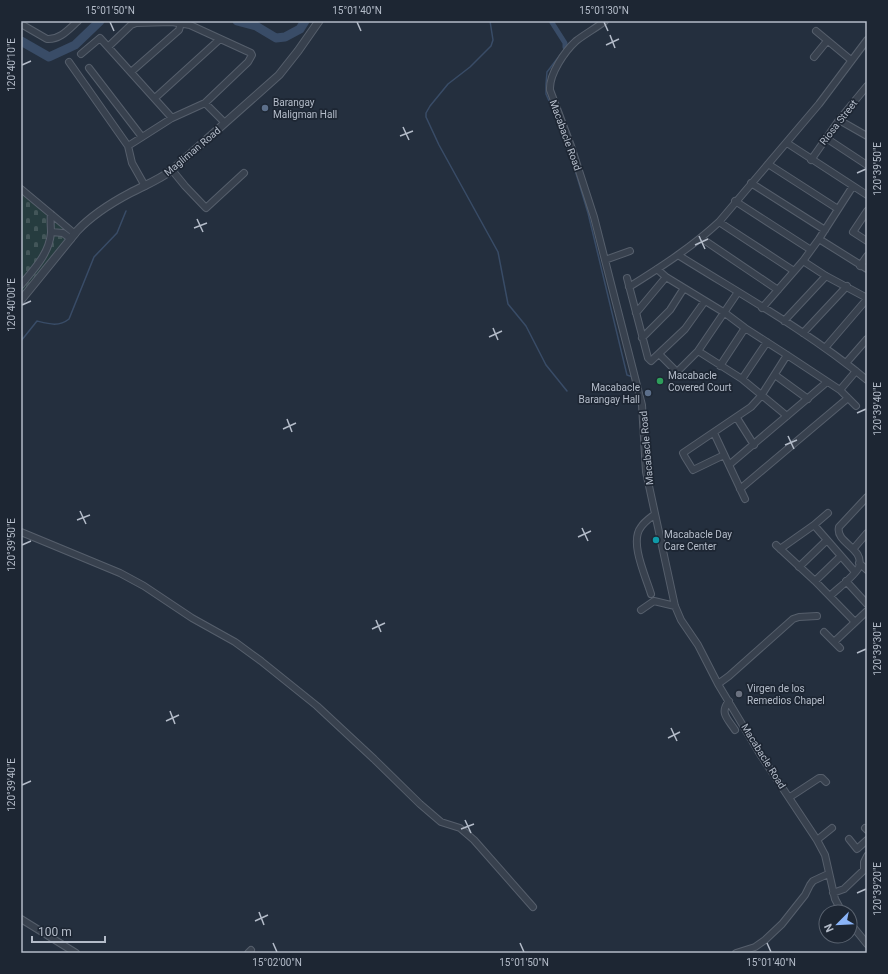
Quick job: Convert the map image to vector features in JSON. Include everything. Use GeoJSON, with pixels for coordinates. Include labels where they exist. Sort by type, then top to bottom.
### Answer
{"type":"FeatureCollection","features":[{"type":"Feature","properties":{"kind":"street"},"geometry":{"type":"LineString","coordinates":[[26,24],[50,40],[64,34],[78,21]]}},
{"type":"Feature","properties":{"kind":"street","name":"Magliman Road"},"geometry":{"type":"LineString","coordinates":[[21,300],[85,222],[118,199],[164,176],[172,170],[279,75],[319,21]]}},
{"type":"Feature","properties":{"kind":"street","name":"Macabacle Road"},"geometry":{"type":"LineString","coordinates":[[605,21],[577,40],[553,72],[549,84],[551,95],[571,146],[591,210],[642,405],[646,472],[675,606],[681,620],[698,645],[718,684],[760,754],[818,840],[825,854],[833,893],[838,904]]}},
{"type":"Feature","properties":{"kind":"street"},"geometry":{"type":"LineString","coordinates":[[108,47],[131,25],[136,23],[181,23],[190,25],[251,53],[252,57],[205,103],[172,118],[128,146]]}},
{"type":"Feature","properties":{"kind":"street"},"geometry":{"type":"LineString","coordinates":[[131,72],[179,30],[181,23]]}},
{"type":"Feature","properties":{"kind":"street"},"geometry":{"type":"LineString","coordinates":[[816,31],[851,60]]}},
{"type":"Feature","properties":{"kind":"street"},"geometry":{"type":"LineString","coordinates":[[81,54],[100,38],[172,118]]}},
{"type":"Feature","properties":{"kind":"street"},"geometry":{"type":"LineString","coordinates":[[155,98],[220,39]]}},
{"type":"Feature","properties":{"kind":"street"},"geometry":{"type":"LineString","coordinates":[[814,58],[827,40]]}},
{"type":"Feature","properties":{"kind":"street"},"geometry":{"type":"LineString","coordinates":[[629,287],[678,255],[719,222],[819,104],[867,40]]}},
{"type":"Feature","properties":{"kind":"street"},"geometry":{"type":"LineString","coordinates":[[69,62],[128,146],[132,163],[145,186]]}},
{"type":"Feature","properties":{"kind":"street"},"geometry":{"type":"LineString","coordinates":[[89,68],[142,137]]}},
{"type":"Feature","properties":{"kind":"street","name":"Riosa Street"},"geometry":{"type":"LineString","coordinates":[[811,160],[826,138],[867,86]]}},
{"type":"Feature","properties":{"kind":"street"},"geometry":{"type":"LineString","coordinates":[[205,103],[225,123]]}},
{"type":"Feature","properties":{"kind":"street"},"geometry":{"type":"LineString","coordinates":[[840,120],[867,136]]}},
{"type":"Feature","properties":{"kind":"street"},"geometry":{"type":"LineString","coordinates":[[826,138],[867,165]]}},
{"type":"Feature","properties":{"kind":"street"},"geometry":{"type":"LineString","coordinates":[[787,143],[867,195]]}},
{"type":"Feature","properties":{"kind":"street"},"geometry":{"type":"LineString","coordinates":[[768,164],[838,209]]}},
{"type":"Feature","properties":{"kind":"street"},"geometry":{"type":"LineString","coordinates":[[172,170],[206,208],[244,173]]}},
{"type":"Feature","properties":{"kind":"street"},"geometry":{"type":"LineString","coordinates":[[752,183],[824,230]]}},
{"type":"Feature","properties":{"kind":"street"},"geometry":{"type":"LineString","coordinates":[[762,308],[819,239],[853,186]]}},
{"type":"Feature","properties":{"kind":"street"},"geometry":{"type":"LineString","coordinates":[[21,189],[51,214],[73,236]]}},
{"type":"Feature","properties":{"kind":"street"},"geometry":{"type":"LineString","coordinates":[[735,202],[810,250]]}},
{"type":"Feature","properties":{"kind":"street"},"geometry":{"type":"LineString","coordinates":[[867,211],[853,232],[867,241]]}},
{"type":"Feature","properties":{"kind":"street"},"geometry":{"type":"LineString","coordinates":[[21,285],[43,258],[51,232],[51,214]]}},
{"type":"Feature","properties":{"kind":"street"},"geometry":{"type":"LineString","coordinates":[[719,222],[794,271]]}},
{"type":"Feature","properties":{"kind":"street"},"geometry":{"type":"LineString","coordinates":[[51,232],[73,236]]}},
{"type":"Feature","properties":{"kind":"street"},"geometry":{"type":"LineString","coordinates":[[701,238],[778,290]]}},
{"type":"Feature","properties":{"kind":"street"},"geometry":{"type":"LineString","coordinates":[[819,239],[867,270]]}},
{"type":"Feature","properties":{"kind":"street"},"geometry":{"type":"LineString","coordinates":[[605,260],[630,251]]}},
{"type":"Feature","properties":{"kind":"street"},"geometry":{"type":"LineString","coordinates":[[678,255],[803,333],[846,363],[867,380]]}},
{"type":"Feature","properties":{"kind":"street"},"geometry":{"type":"LineString","coordinates":[[860,266],[867,256]]}},
{"type":"Feature","properties":{"kind":"street"},"geometry":{"type":"LineString","coordinates":[[803,260],[826,276],[847,286],[867,299],[825,348]]}},
{"type":"Feature","properties":{"kind":"street"},"geometry":{"type":"LineString","coordinates":[[657,270],[725,313],[745,328],[840,390],[856,406]]}},
{"type":"Feature","properties":{"kind":"street"},"geometry":{"type":"LineString","coordinates":[[784,321],[826,276]]}},
{"type":"Feature","properties":{"kind":"street"},"geometry":{"type":"LineString","coordinates":[[636,313],[666,277]]}},
{"type":"Feature","properties":{"kind":"street"},"geometry":{"type":"LineString","coordinates":[[627,278],[642,338],[649,360],[651,361],[684,329],[705,301]]}},
{"type":"Feature","properties":{"kind":"street"},"geometry":{"type":"LineString","coordinates":[[803,333],[847,286]]}},
{"type":"Feature","properties":{"kind":"street"},"geometry":{"type":"LineString","coordinates":[[642,338],[670,310],[684,288]]}},
{"type":"Feature","properties":{"kind":"street"},"geometry":{"type":"LineString","coordinates":[[659,354],[677,372],[698,351],[738,292]]}},
{"type":"Feature","properties":{"kind":"street"},"geometry":{"type":"LineString","coordinates":[[720,366],[745,328]]}},
{"type":"Feature","properties":{"kind":"street"},"geometry":{"type":"LineString","coordinates":[[846,363],[867,339]]}},
{"type":"Feature","properties":{"kind":"street"},"geometry":{"type":"LineString","coordinates":[[742,379],[767,342]]}},
{"type":"Feature","properties":{"kind":"street"},"geometry":{"type":"LineString","coordinates":[[698,351],[742,379],[787,416]]}},
{"type":"Feature","properties":{"kind":"street"},"geometry":{"type":"LineString","coordinates":[[724,455],[693,470],[684,453],[751,407],[761,396],[787,355]]}},
{"type":"Feature","properties":{"kind":"street"},"geometry":{"type":"LineString","coordinates":[[840,390],[856,371]]}},
{"type":"Feature","properties":{"kind":"street"},"geometry":{"type":"LineString","coordinates":[[775,375],[808,399]]}},
{"type":"Feature","properties":{"kind":"street"},"geometry":{"type":"LineString","coordinates":[[729,465],[827,382]]}},
{"type":"Feature","properties":{"kind":"street"},"geometry":{"type":"LineString","coordinates":[[740,489],[848,398]]}},
{"type":"Feature","properties":{"kind":"street"},"geometry":{"type":"LineString","coordinates":[[737,418],[754,445]]}},
{"type":"Feature","properties":{"kind":"street"},"geometry":{"type":"LineString","coordinates":[[714,433],[745,499]]}},
{"type":"Feature","properties":{"kind":"street"},"geometry":{"type":"LineString","coordinates":[[830,596],[855,572],[859,564],[857,553],[840,535],[838,530],[867,497]]}},
{"type":"Feature","properties":{"kind":"street"},"geometry":{"type":"LineString","coordinates":[[828,513],[814,525],[778,547],[815,581],[854,622]]}},
{"type":"Feature","properties":{"kind":"street"},"geometry":{"type":"LineString","coordinates":[[651,594],[636,547],[637,535],[640,527],[655,514]]}},
{"type":"Feature","properties":{"kind":"street"},"geometry":{"type":"LineString","coordinates":[[814,525],[855,572]]}},
{"type":"Feature","properties":{"kind":"street"},"geometry":{"type":"LineString","coordinates":[[21,532],[120,573],[144,586],[192,618],[235,642],[261,661],[317,706],[440,822],[460,828],[474,840],[511,880],[533,907]]}},
{"type":"Feature","properties":{"kind":"street"},"geometry":{"type":"LineString","coordinates":[[855,547],[866,536]]}},
{"type":"Feature","properties":{"kind":"street"},"geometry":{"type":"LineString","coordinates":[[799,567],[827,540]]}},
{"type":"Feature","properties":{"kind":"street"},"geometry":{"type":"LineString","coordinates":[[815,581],[841,556]]}},
{"type":"Feature","properties":{"kind":"street"},"geometry":{"type":"LineString","coordinates":[[859,564],[867,570]]}},
{"type":"Feature","properties":{"kind":"street"},"geometry":{"type":"LineString","coordinates":[[846,581],[867,604]]}},
{"type":"Feature","properties":{"kind":"street"},"geometry":{"type":"LineString","coordinates":[[641,610],[654,601],[675,606]]}},
{"type":"Feature","properties":{"kind":"street"},"geometry":{"type":"LineString","coordinates":[[834,642],[867,610]]}},
{"type":"Feature","properties":{"kind":"street"},"geometry":{"type":"LineString","coordinates":[[718,684],[793,619],[799,616],[816,616]]}},
{"type":"Feature","properties":{"kind":"street"},"geometry":{"type":"LineString","coordinates":[[824,632],[840,648]]}},
{"type":"Feature","properties":{"kind":"street"},"geometry":{"type":"LineString","coordinates":[[729,701],[724,707],[724,712],[735,730]]}},
{"type":"Feature","properties":{"kind":"street"},"geometry":{"type":"LineString","coordinates":[[790,797],[819,778],[822,778],[826,782]]}},
{"type":"Feature","properties":{"kind":"street"},"geometry":{"type":"LineString","coordinates":[[818,840],[832,828]]}},
{"type":"Feature","properties":{"kind":"street"},"geometry":{"type":"LineString","coordinates":[[849,839],[857,849],[867,840]]}},
{"type":"Feature","properties":{"kind":"street"},"geometry":{"type":"LineString","coordinates":[[833,893],[844,889],[864,870],[864,862],[867,856]]}},
{"type":"Feature","properties":{"kind":"street"},"geometry":{"type":"LineString","coordinates":[[736,953],[755,947],[765,940],[787,918],[805,895],[813,881],[828,874]]}},
{"type":"Feature","properties":{"kind":"street"},"geometry":{"type":"LineString","coordinates":[[21,918],[76,953]]}},
{"type":"Feature","properties":{"kind":"street"},"geometry":{"type":"LineString","coordinates":[[858,933],[867,944]]}},
{"type":"Feature","properties":{"kind":"green space"},"geometry":{"type":"Polygon","coordinates":[[[21,185],[77,231],[21,300],[21,185]]]}},
{"type":"Feature","properties":{"kind":"waterway"},"geometry":{"type":"LineString","coordinates":[[21,41],[49,57],[75,45],[100,21]]}},
{"type":"Feature","properties":{"kind":"waterway"},"geometry":{"type":"LineString","coordinates":[[237,21],[256,26],[276,38],[285,37],[300,29],[305,21]]}},
{"type":"Feature","properties":{"kind":"waterway"},"geometry":{"type":"LineString","coordinates":[[490,21],[493,40],[491,46],[470,67],[448,84],[430,106],[426,113],[426,117],[439,145],[498,252],[508,304],[526,326],[546,365],[567,391]]}},
{"type":"Feature","properties":{"kind":"waterway"},"geometry":{"type":"LineString","coordinates":[[551,21],[565,43],[565,47]]}},
{"type":"Feature","properties":{"kind":"waterway"},"geometry":{"type":"LineString","coordinates":[[564,51],[565,47]]}},
{"type":"Feature","properties":{"kind":"waterway"},"geometry":{"type":"LineString","coordinates":[[560,55],[547,72],[546,94],[565,137],[588,213],[627,375],[633,377]]}},
{"type":"Feature","properties":{"kind":"waterway"},"geometry":{"type":"LineString","coordinates":[[21,341],[37,321],[58,324],[69,319],[94,257],[117,233],[126,211]]}},
{"type":"Feature","properties":{"kind":"place","name":"Barangay Maligman Hall"},"geometry":{"type":"Point","coordinates":[265,108]}},
{"type":"Feature","properties":{"kind":"place","name":"Macabacle Covered Court"},"geometry":{"type":"Point","coordinates":[660,381]}},
{"type":"Feature","properties":{"kind":"place","name":"Macabacle Barangay Hall"},"geometry":{"type":"Point","coordinates":[648,393]}},
{"type":"Feature","properties":{"kind":"place","name":"Macabacle Day Care Center"},"geometry":{"type":"Point","coordinates":[656,540]}},
{"type":"Feature","properties":{"kind":"place","name":"Virgen de los Remedios Chapel"},"geometry":{"type":"Point","coordinates":[739,694]}}]}
